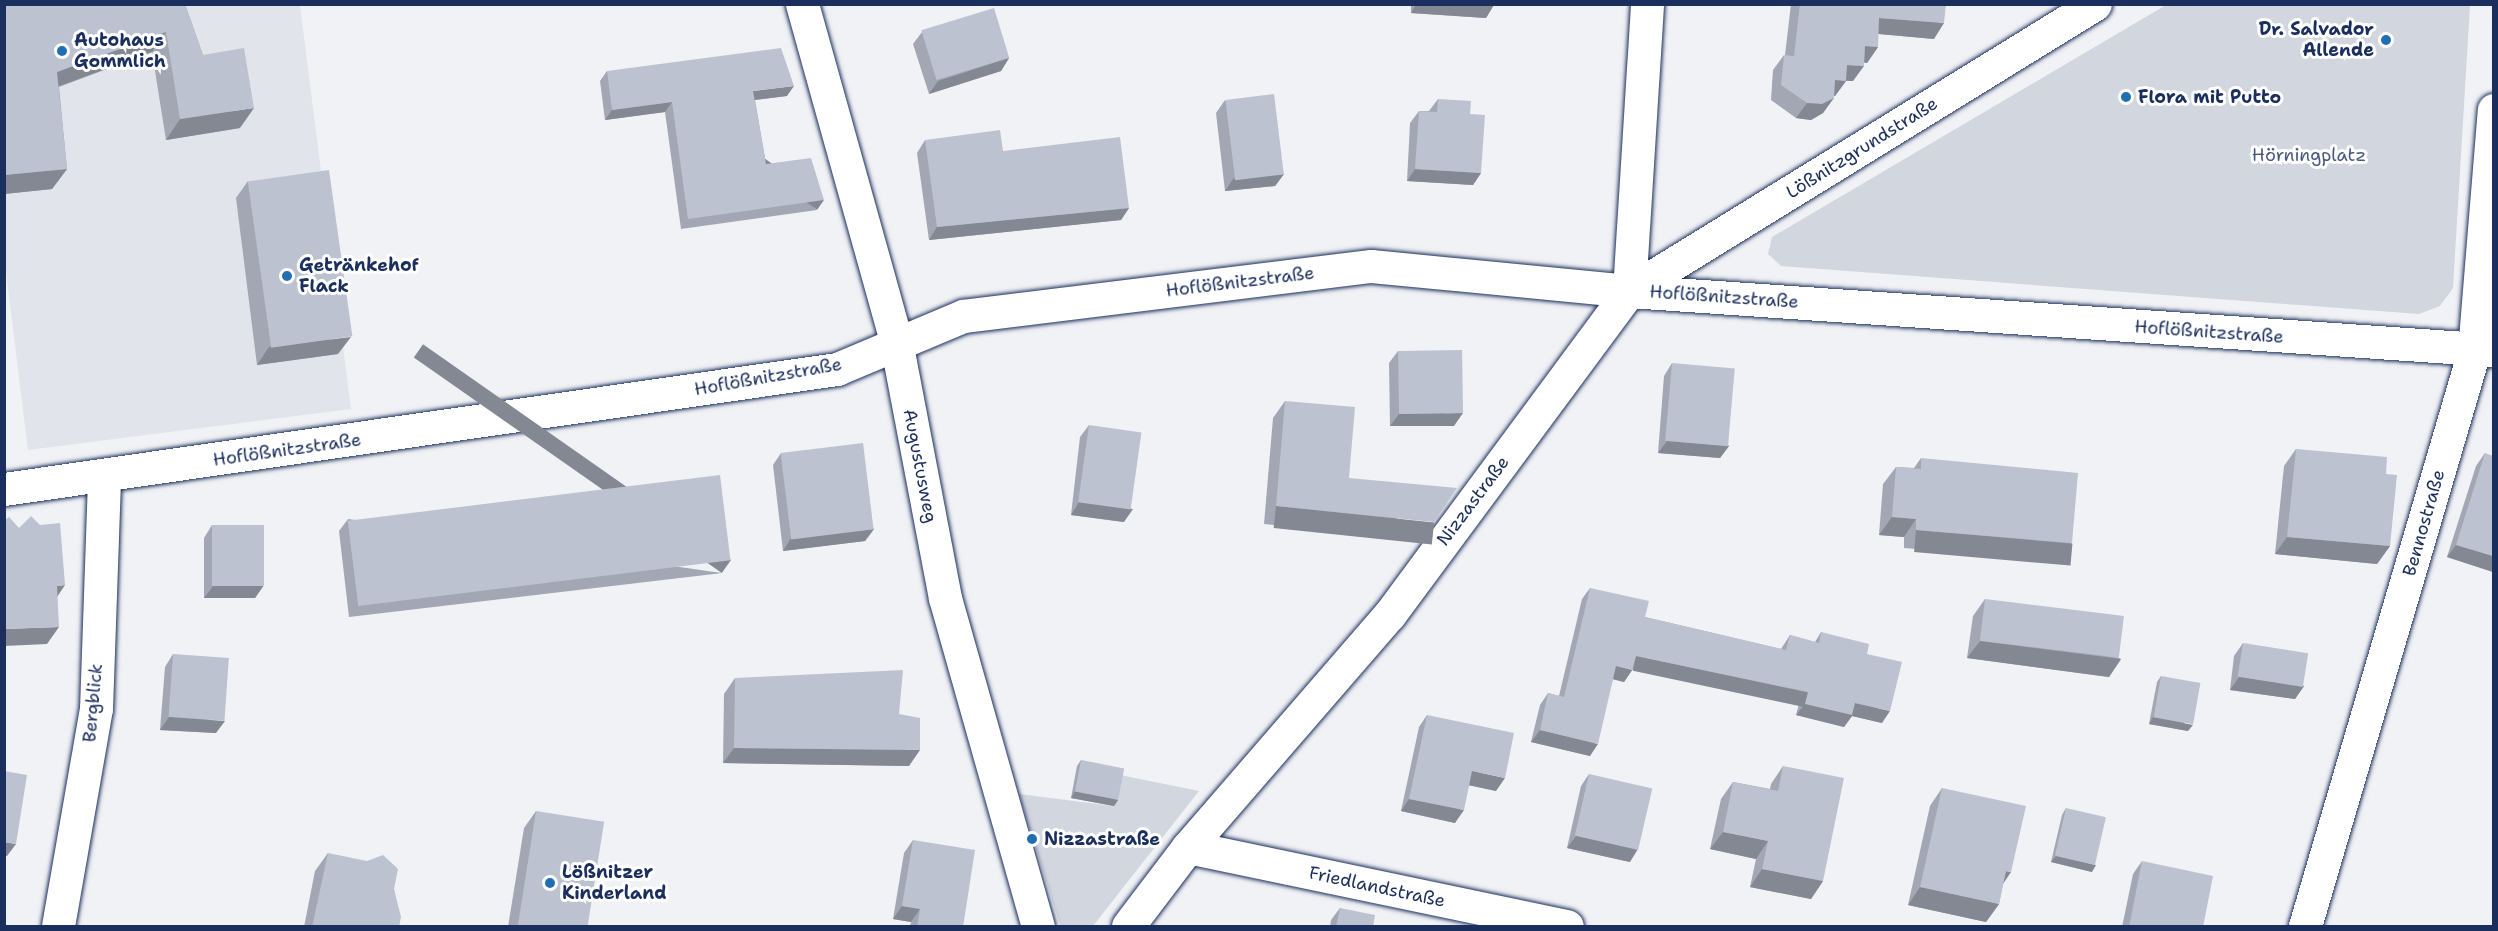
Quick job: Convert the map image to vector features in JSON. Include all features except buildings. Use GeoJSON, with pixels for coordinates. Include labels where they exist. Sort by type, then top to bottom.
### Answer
{"type":"FeatureCollection","features":[{"type":"Feature","properties":{"kind":"street","name":"Augustusweg"},"geometry":{"type":"LineString","coordinates":[[802,4],[896,341],[945,598],[1038,927]]}},
{"type":"Feature","properties":{"kind":"street"},"geometry":{"type":"LineString","coordinates":[[1629,291],[1647,4]]}},
{"type":"Feature","properties":{"kind":"street","name":"Lößnitzgrundstraße"},"geometry":{"type":"LineString","coordinates":[[1629,291],[2095,4]]}},
{"type":"Feature","properties":{"kind":"street","name":"Bennostraße"},"geometry":{"type":"LineString","coordinates":[[2305,927],[2484,350],[2493,110]]}},
{"type":"Feature","properties":{"kind":"street","name":"Hoflößnitzstraße"},"geometry":{"type":"LineString","coordinates":[[4,489],[837,369],[896,341],[963,315],[1371,266],[1629,291],[2484,350]]}},
{"type":"Feature","properties":{"kind":"street","name":"Nizzastraße"},"geometry":{"type":"LineString","coordinates":[[1128,927],[1188,847],[1390,614],[1629,291]]}},
{"type":"Feature","properties":{"kind":"street","name":"Bergblick"},"geometry":{"type":"LineString","coordinates":[[58,927],[96,709],[104,476]]}},
{"type":"Feature","properties":{"kind":"street","name":"Friedlandstraße"},"geometry":{"type":"LineString","coordinates":[[1188,847],[1567,927]]}},
{"type":"Feature","properties":{"kind":"shaded area"},"geometry":{"type":"Polygon","coordinates":[[[4,5],[300,5],[351,409],[28,450],[4,256],[4,5]]]}},
{"type":"Feature","properties":{"kind":"green space","name":"Hörningplatz"},"geometry":{"type":"Polygon","coordinates":[[[2166,5],[2470,5],[2453,288],[2440,306],[2419,314],[1781,266],[1768,254],[1772,237],[2166,5]]]}},
{"type":"Feature","properties":{"kind":"green space"},"geometry":{"type":"Polygon","coordinates":[[[1120,775],[1199,791],[1093,926],[1060,925],[1019,794],[1113,806],[1120,775]]]}},
{"type":"Feature","properties":{"kind":"place","name":"Dr. Salvador Allende"},"geometry":{"type":"Point","coordinates":[2386,40]}},
{"type":"Feature","properties":{"kind":"place","name":"Autohaus Gommlich"},"geometry":{"type":"Point","coordinates":[62,51]}},
{"type":"Feature","properties":{"kind":"place","name":"Flora mit Putto"},"geometry":{"type":"Point","coordinates":[2126,97]}},
{"type":"Feature","properties":{"kind":"place","name":"Getränkehof Flack"},"geometry":{"type":"Point","coordinates":[287,276]}},
{"type":"Feature","properties":{"kind":"place","name":"Nizzastraße"},"geometry":{"type":"Point","coordinates":[1032,839]}},
{"type":"Feature","properties":{"kind":"place","name":"Lößnitzer Kinderland"},"geometry":{"type":"Point","coordinates":[550,883]}}]}
